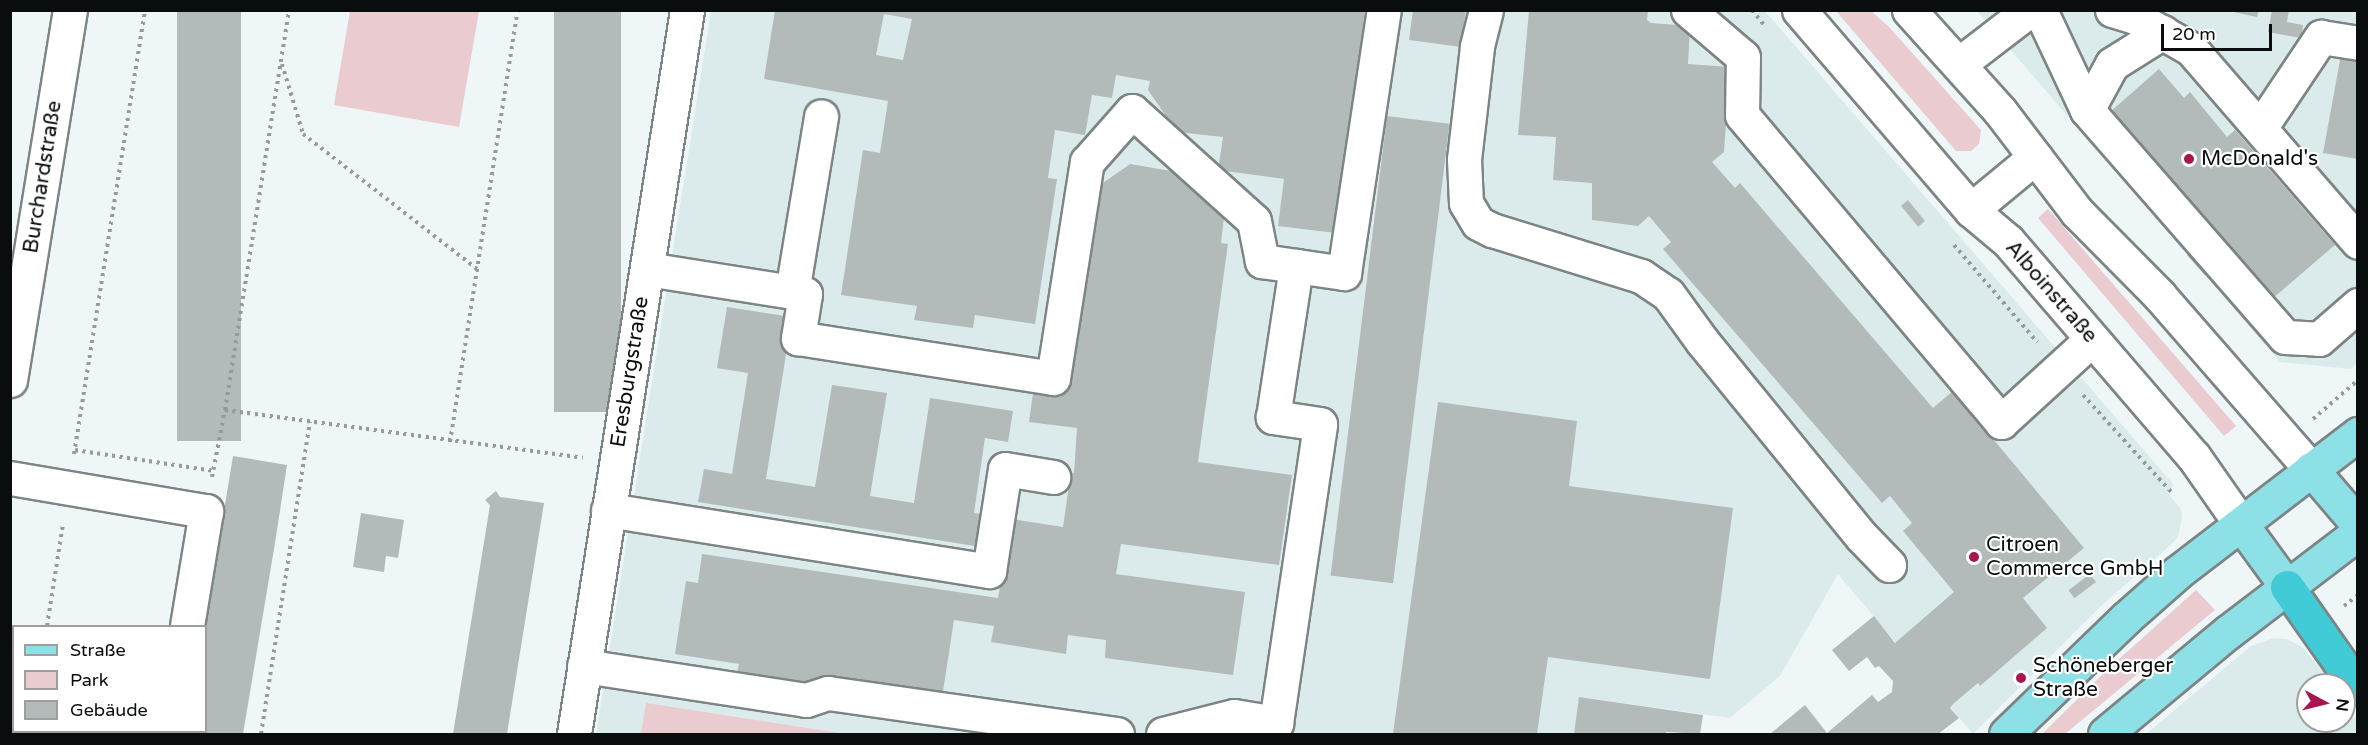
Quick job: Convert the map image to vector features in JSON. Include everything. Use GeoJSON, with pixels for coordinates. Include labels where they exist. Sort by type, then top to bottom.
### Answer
{"type":"FeatureCollection","features":[{"type":"Feature","properties":{"kind":"highway"},"geometry":{"type":"LineString","coordinates":[[2287,587],[2358,688]]}},
{"type":"Feature","properties":{"kind":"main road"},"geometry":{"type":"LineString","coordinates":[[2007,735],[2126,618],[2178,573],[2358,434]]}},
{"type":"Feature","properties":{"kind":"main road"},"geometry":{"type":"LineString","coordinates":[[2311,470],[2358,524]]}},
{"type":"Feature","properties":{"kind":"main road","name":"Alboinstraße"},"geometry":{"type":"LineString","coordinates":[[2241,524],[2287,587]]}},
{"type":"Feature","properties":{"kind":"main road"},"geometry":{"type":"LineString","coordinates":[[2105,735],[2358,532]]}},
{"type":"Feature","properties":{"kind":"street","name":"Burchardstraße"},"geometry":{"type":"LineString","coordinates":[[10,380],[70,10]]}},
{"type":"Feature","properties":{"kind":"street","name":"Eresburgstraße"},"geometry":{"type":"LineString","coordinates":[[574,735],[687,10]]}},
{"type":"Feature","properties":{"kind":"street"},"geometry":{"type":"LineString","coordinates":[[647,268],[805,294],[798,338],[1053,378],[1087,162],[1132,111],[1254,221],[1262,261],[1344,273],[1384,10]]}},
{"type":"Feature","properties":{"kind":"street"},"geometry":{"type":"LineString","coordinates":[[1486,10],[1477,47],[1464,159],[1466,203],[1478,223],[1492,230],[1641,276],[1668,294],[1702,341],[1855,528],[1889,565]]}},
{"type":"Feature","properties":{"kind":"street"},"geometry":{"type":"LineString","coordinates":[[1688,10],[1743,57],[1742,116],[2001,422],[2092,339]]}},
{"type":"Feature","properties":{"kind":"street","name":"Alboinstraße"},"geometry":{"type":"LineString","coordinates":[[1799,10],[1971,210],[2008,241],[2194,457],[2241,524]]}},
{"type":"Feature","properties":{"kind":"street"},"geometry":{"type":"LineString","coordinates":[[1909,10],[1959,64],[2078,212],[2159,295],[2311,470]]}},
{"type":"Feature","properties":{"kind":"street"},"geometry":{"type":"LineString","coordinates":[[1959,64],[2029,10]]}},
{"type":"Feature","properties":{"kind":"street"},"geometry":{"type":"LineString","coordinates":[[2040,10],[2087,110],[2285,337],[2319,339],[2358,305]]}},
{"type":"Feature","properties":{"kind":"street"},"geometry":{"type":"LineString","coordinates":[[2112,10],[2135,17],[2191,49],[2358,243]]}},
{"type":"Feature","properties":{"kind":"street"},"geometry":{"type":"LineString","coordinates":[[2087,110],[2112,64],[2163,32]]}},
{"type":"Feature","properties":{"kind":"street"},"geometry":{"type":"LineString","coordinates":[[2260,129],[2321,37],[2358,43]]}},
{"type":"Feature","properties":{"kind":"street"},"geometry":{"type":"LineString","coordinates":[[792,292],[821,117]]}},
{"type":"Feature","properties":{"kind":"street"},"geometry":{"type":"LineString","coordinates":[[1971,210],[2035,157]]}},
{"type":"Feature","properties":{"kind":"street"},"geometry":{"type":"LineString","coordinates":[[1163,735],[1234,716],[1276,723],[1320,424],[1273,417],[1296,266]]}},
{"type":"Feature","properties":{"kind":"street"},"geometry":{"type":"LineString","coordinates":[[608,510],[989,571],[1005,469],[1053,477]]}},
{"type":"Feature","properties":{"kind":"street"},"geometry":{"type":"LineString","coordinates":[[10,478],[206,511],[187,625]]}},
{"type":"Feature","properties":{"kind":"street"},"geometry":{"type":"LineString","coordinates":[[584,666],[806,700],[828,693],[1118,735]]}},
{"type":"Feature","properties":{"kind":"path"},"geometry":{"type":"LineString","coordinates":[[46,625],[145,10]]}},
{"type":"Feature","properties":{"kind":"path"},"geometry":{"type":"LineString","coordinates":[[75,450],[214,471],[289,10]]}},
{"type":"Feature","properties":{"kind":"path"},"geometry":{"type":"LineString","coordinates":[[450,442],[518,10]]}},
{"type":"Feature","properties":{"kind":"path"},"geometry":{"type":"LineString","coordinates":[[1752,10],[1771,33]]}},
{"type":"Feature","properties":{"kind":"path"},"geometry":{"type":"LineString","coordinates":[[281,61],[303,134],[477,269]]}},
{"type":"Feature","properties":{"kind":"path"},"geometry":{"type":"LineString","coordinates":[[1948,239],[2117,435],[2140,455],[2169,489]]}},
{"type":"Feature","properties":{"kind":"path"},"geometry":{"type":"LineString","coordinates":[[2336,398],[2358,380]]}},
{"type":"Feature","properties":{"kind":"path"},"geometry":{"type":"LineString","coordinates":[[225,410],[616,464]]}},
{"type":"Feature","properties":{"kind":"path"},"geometry":{"type":"LineString","coordinates":[[261,735],[310,422]]}},
{"type":"Feature","properties":{"kind":"path"},"geometry":{"type":"LineString","coordinates":[[2336,612],[2358,595]]}},
{"type":"Feature","properties":{"kind":"shaded area"},"geometry":{"type":"Polygon","coordinates":[[[711,11],[1765,11],[2174,485],[2167,492],[2181,509],[2179,534],[2174,542],[2102,605],[1973,734],[1838,574],[1780,676],[1730,718],[1580,697],[1574,734],[596,734],[711,11]]]}},
{"type":"Feature","properties":{"kind":"shaded area"},"geometry":{"type":"Polygon","coordinates":[[[1977,11],[2357,11],[2357,363],[2351,369],[2280,362],[1977,11]]]}},
{"type":"Feature","properties":{"kind":"shaded area"},"geometry":{"type":"Polygon","coordinates":[[[2274,638],[2287,639],[2302,647],[2324,673],[2296,673],[2296,733],[2356,733],[2356,720],[2357,734],[2146,734],[2251,646],[2274,638]]]}},
{"type":"Feature","properties":{"kind":"green space"},"geometry":{"type":"Polygon","coordinates":[[[350,11],[479,11],[459,127],[334,105],[350,11]]]}},
{"type":"Feature","properties":{"kind":"green space"},"geometry":{"type":"Polygon","coordinates":[[[1836,11],[1871,11],[1889,27],[1981,130],[1979,144],[1971,151],[1956,151],[1836,11]]]}},
{"type":"Feature","properties":{"kind":"green space"},"geometry":{"type":"Polygon","coordinates":[[[2048,209],[2236,426],[2224,436],[2038,218],[2048,209]]]}},
{"type":"Feature","properties":{"kind":"green space"},"geometry":{"type":"Polygon","coordinates":[[[2196,590],[2215,610],[2065,734],[2042,734],[2108,669],[2196,590]]]}},
{"type":"Feature","properties":{"kind":"green space"},"geometry":{"type":"Polygon","coordinates":[[[646,703],[846,734],[641,734],[646,703]]]}},
{"type":"Feature","properties":{"kind":"building"},"geometry":{"type":"Polygon","coordinates":[[[177,10],[241,10],[241,441],[177,441],[177,10]]]}},
{"type":"Feature","properties":{"kind":"building"},"geometry":{"type":"Polygon","coordinates":[[[554,10],[621,10],[621,412],[554,412],[554,10]]]}},
{"type":"Feature","properties":{"kind":"building"},"geometry":{"type":"Polygon","coordinates":[[[775,10],[1365,10],[1336,233],[1278,226],[1284,179],[1218,170],[1223,137],[1177,132],[1148,90],[1150,81],[1116,75],[1112,98],[1092,95],[1085,135],[1055,130],[1048,178],[1057,179],[1035,324],[975,315],[973,328],[914,320],[917,306],[841,295],[863,150],[880,153],[888,101],[764,79],[775,10]],[[884,14],[876,55],[903,60],[912,19],[884,14]]]}},
{"type":"Feature","properties":{"kind":"building"},"geometry":{"type":"Polygon","coordinates":[[[1413,10],[1466,10],[1461,47],[1409,40],[1413,10]]]}},
{"type":"Feature","properties":{"kind":"building"},"geometry":{"type":"Polygon","coordinates":[[[1529,10],[1648,10],[1647,20],[1651,23],[1690,26],[1688,64],[1730,67],[1724,152],[1712,162],[1735,188],[1740,183],[1933,408],[1953,391],[2084,548],[2023,598],[2047,628],[1980,686],[1978,683],[1953,704],[1950,708],[1959,718],[1938,734],[1770,734],[1805,705],[1827,733],[1872,695],[1878,702],[1892,692],[1893,681],[1879,666],[1875,668],[1867,657],[1849,671],[1832,650],[1874,616],[1895,643],[1954,592],[1903,531],[1912,523],[1890,496],[1882,503],[1663,249],[1671,242],[1649,216],[1638,226],[1592,220],[1592,183],[1553,180],[1556,137],[1518,135],[1529,10]]]}},
{"type":"Feature","properties":{"kind":"building"},"geometry":{"type":"Polygon","coordinates":[[[2224,10],[2259,10],[2257,17],[2224,10]]]}},
{"type":"Feature","properties":{"kind":"building"},"geometry":{"type":"Polygon","coordinates":[[[2272,10],[2289,10],[2287,22],[2303,25],[2301,38],[2268,32],[2272,10]]]}},
{"type":"Feature","properties":{"kind":"building"},"geometry":{"type":"Polygon","coordinates":[[[2341,55],[2358,58],[2358,159],[2323,153],[2341,55]]]}},
{"type":"Feature","properties":{"kind":"building"},"geometry":{"type":"Polygon","coordinates":[[[2159,69],[2184,98],[2190,92],[2227,137],[2235,130],[2335,245],[2266,304],[2110,112],[2159,69]]]}},
{"type":"Feature","properties":{"kind":"building"},"geometry":{"type":"Polygon","coordinates":[[[1387,116],[1450,124],[1393,583],[1331,576],[1387,116]]]}},
{"type":"Feature","properties":{"kind":"building"},"geometry":{"type":"Polygon","coordinates":[[[1130,164],[1171,171],[1224,218],[1221,243],[1228,244],[1198,462],[1292,475],[1279,565],[1121,544],[1116,574],[1245,592],[1233,675],[1105,658],[1106,640],[1068,635],[1066,654],[991,642],[994,626],[954,620],[942,698],[814,680],[812,687],[736,676],[739,664],[675,654],[686,581],[698,583],[702,554],[998,598],[1012,519],[1063,527],[1071,472],[1074,473],[1077,428],[1029,422],[1033,393],[1061,397],[1068,348],[1100,185],[1130,164]]]}},
{"type":"Feature","properties":{"kind":"building"},"geometry":{"type":"Polygon","coordinates":[[[1908,200],[1925,221],[1918,227],[1901,206],[1908,200]]]}},
{"type":"Feature","properties":{"kind":"building"},"geometry":{"type":"Polygon","coordinates":[[[2193,250],[2211,270],[2205,275],[2187,255],[2193,250]]]}},
{"type":"Feature","properties":{"kind":"building"},"geometry":{"type":"Polygon","coordinates":[[[727,307],[792,317],[766,479],[815,487],[832,385],[887,393],[870,496],[914,503],[930,398],[1013,411],[1008,442],[985,438],[974,513],[986,515],[981,547],[698,502],[704,469],[732,474],[748,373],[717,368],[727,307]]]}},
{"type":"Feature","properties":{"kind":"building"},"geometry":{"type":"Polygon","coordinates":[[[1438,402],[1577,421],[1569,486],[1733,508],[1710,679],[1548,657],[1537,734],[1393,734],[1438,402]]]}},
{"type":"Feature","properties":{"kind":"building"},"geometry":{"type":"Polygon","coordinates":[[[233,456],[287,465],[243,734],[187,734],[207,733],[207,625],[205,625],[233,456]]]}},
{"type":"Feature","properties":{"kind":"building"},"geometry":{"type":"Polygon","coordinates":[[[496,491],[500,497],[544,503],[507,734],[453,734],[490,505],[485,500],[496,491]]]}},
{"type":"Feature","properties":{"kind":"building"},"geometry":{"type":"Polygon","coordinates":[[[361,513],[404,520],[398,558],[386,556],[384,572],[353,567],[361,513]]]}},
{"type":"Feature","properties":{"kind":"building"},"geometry":{"type":"Polygon","coordinates":[[[2090,574],[2096,582],[2074,598],[2068,590],[2090,574]]]}},
{"type":"Feature","properties":{"kind":"building"},"geometry":{"type":"Polygon","coordinates":[[[1579,697],[1703,715],[1700,734],[1666,732],[1666,734],[1574,734],[1579,697]]]}},
{"type":"Feature","properties":{"kind":"place","name":"McDonald's"},"geometry":{"type":"Point","coordinates":[2189,159]}},
{"type":"Feature","properties":{"kind":"place","name":"Citroen Commerce GmbH"},"geometry":{"type":"Point","coordinates":[1974,557]}},
{"type":"Feature","properties":{"kind":"place","name":"Schöneberger Straße"},"geometry":{"type":"Point","coordinates":[2021,678]}}]}
